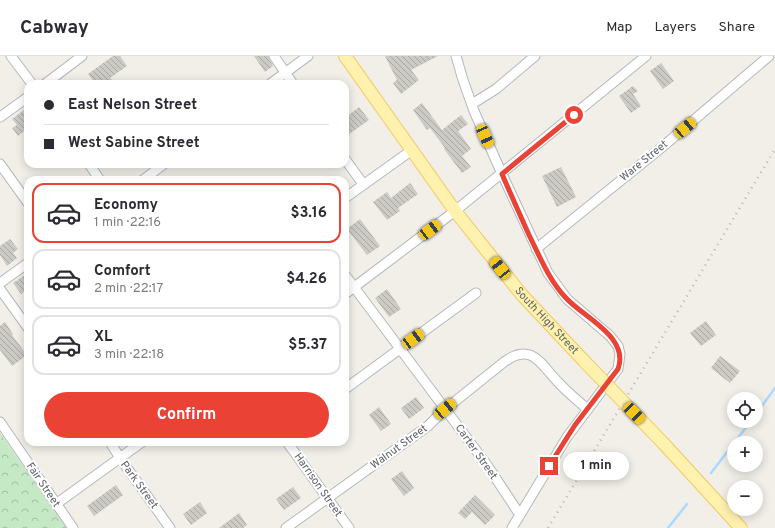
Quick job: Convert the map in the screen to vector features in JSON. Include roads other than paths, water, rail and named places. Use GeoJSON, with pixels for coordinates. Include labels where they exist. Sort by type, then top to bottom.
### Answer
{"type":"FeatureCollection","features":[{"type":"Feature","properties":{"kind":"main road","name":"South High Street"},"geometry":{"type":"LineString","coordinates":[[345,56],[455,211],[522,295],[664,444],[741,528]]}},
{"type":"Feature","properties":{"kind":"street"},"geometry":{"type":"LineString","coordinates":[[11,56],[29,80]]}},
{"type":"Feature","properties":{"kind":"street"},"geometry":{"type":"LineString","coordinates":[[50,80],[82,56]]}},
{"type":"Feature","properties":{"kind":"street"},"geometry":{"type":"LineString","coordinates":[[274,56],[290,80]]}},
{"type":"Feature","properties":{"kind":"street"},"geometry":{"type":"LineString","coordinates":[[275,80],[308,56]]}},
{"type":"Feature","properties":{"kind":"street"},"geometry":{"type":"LineString","coordinates":[[456,56],[472,104],[502,174],[548,273],[556,286],[575,308],[610,336],[618,346],[620,359],[619,366],[616,371],[564,441],[512,528]]}},
{"type":"Feature","properties":{"kind":"street"},"geometry":{"type":"LineString","coordinates":[[472,104],[496,89],[535,56]]}},
{"type":"Feature","properties":{"kind":"street"},"geometry":{"type":"LineString","coordinates":[[349,291],[502,174],[646,56]]}},
{"type":"Feature","properties":{"kind":"street","name":"Ware Street"},"geometry":{"type":"LineString","coordinates":[[536,249],[661,148],[769,56]]}},
{"type":"Feature","properties":{"kind":"street"},"geometry":{"type":"LineString","coordinates":[[0,117],[24,100]]}},
{"type":"Feature","properties":{"kind":"street"},"geometry":{"type":"LineString","coordinates":[[349,195],[412,150]]}},
{"type":"Feature","properties":{"kind":"street"},"geometry":{"type":"LineString","coordinates":[[0,164],[24,197]]}},
{"type":"Feature","properties":{"kind":"street"},"geometry":{"type":"LineString","coordinates":[[349,165],[363,184]]}},
{"type":"Feature","properties":{"kind":"street"},"geometry":{"type":"LineString","coordinates":[[148,176],[159,168]]}},
{"type":"Feature","properties":{"kind":"street"},"geometry":{"type":"LineString","coordinates":[[0,283],[24,266]]}},
{"type":"Feature","properties":{"kind":"street","name":"Carter Street"},"geometry":{"type":"LineString","coordinates":[[349,280],[487,465],[520,515]]}},
{"type":"Feature","properties":{"kind":"street"},"geometry":{"type":"LineString","coordinates":[[0,289],[24,322]]}},
{"type":"Feature","properties":{"kind":"street"},"geometry":{"type":"LineString","coordinates":[[349,386],[476,293]]}},
{"type":"Feature","properties":{"kind":"street","name":"Walnut Street"},"geometry":{"type":"LineString","coordinates":[[286,528],[428,426],[445,409],[510,358],[520,354],[529,355],[539,360],[558,383],[587,409]]}},
{"type":"Feature","properties":{"kind":"street","name":"Fair Street"},"geometry":{"type":"LineString","coordinates":[[0,422],[73,528]]}},
{"type":"Feature","properties":{"kind":"street","name":"Park Street"},"geometry":{"type":"LineString","coordinates":[[112,446],[170,528]]}},
{"type":"Feature","properties":{"kind":"street"},"geometry":{"type":"LineString","coordinates":[[56,504],[136,446]]}},
{"type":"Feature","properties":{"kind":"street","name":"Harrison Street"},"geometry":{"type":"LineString","coordinates":[[290,446],[348,528]]}},
{"type":"Feature","properties":{"kind":"waterway"},"geometry":{"type":"LineString","coordinates":[[763,404],[775,388]]}},
{"type":"Feature","properties":{"kind":"waterway"},"geometry":{"type":"LineString","coordinates":[[739,436],[746,428]]}},
{"type":"Feature","properties":{"kind":"waterway"},"geometry":{"type":"LineString","coordinates":[[711,473],[727,452]]}},
{"type":"Feature","properties":{"kind":"waterway"},"geometry":{"type":"LineString","coordinates":[[668,528],[687,504]]}},
{"type":"Feature","properties":{"kind":"railway"},"geometry":{"type":"LineString","coordinates":[[548,528],[775,149]]}}]}
